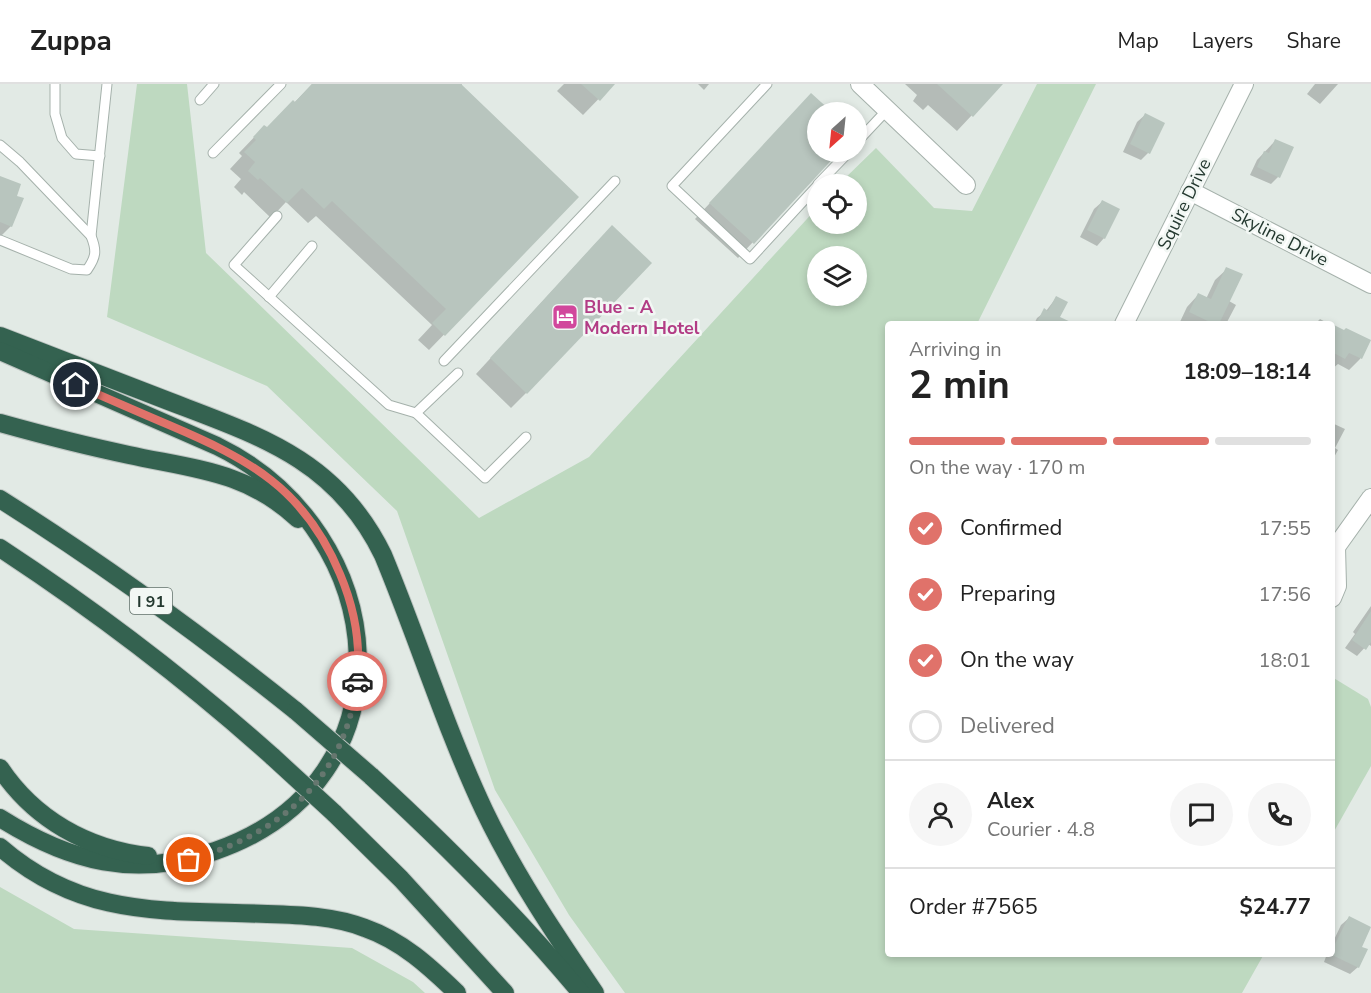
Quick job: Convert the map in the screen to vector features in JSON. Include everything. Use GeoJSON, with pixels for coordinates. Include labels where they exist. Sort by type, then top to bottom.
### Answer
{"type":"FeatureCollection","features":[{"type":"Feature","properties":{"kind":"highway"},"geometry":{"type":"LineString","coordinates":[[0,336],[259,436],[303,460],[340,492],[367,524],[383,555],[462,762],[495,833],[524,885],[595,993]]}},
{"type":"Feature","properties":{"kind":"highway"},"geometry":{"type":"LineString","coordinates":[[0,351],[217,446],[262,473],[288,495],[313,524],[331,554],[348,595],[357,642],[357,676],[347,726],[337,750],[315,785],[289,812],[255,835],[215,852],[163,865],[135,866],[104,862],[54,847],[0,818]]}},
{"type":"Feature","properties":{"kind":"highway"},"geometry":{"type":"LineString","coordinates":[[0,423],[82,444],[225,475],[252,486],[280,505],[306,528],[328,555],[348,595]]}},
{"type":"Feature","properties":{"kind":"highway","name":"I 91"},"geometry":{"type":"LineString","coordinates":[[0,499],[135,589],[219,650],[296,711],[371,776],[475,877],[519,922],[581,993]]}},
{"type":"Feature","properties":{"kind":"highway","name":"I 91"},"geometry":{"type":"LineString","coordinates":[[0,548],[90,608],[197,690],[334,813],[408,886],[505,993]]}},
{"type":"Feature","properties":{"kind":"highway"},"geometry":{"type":"LineString","coordinates":[[0,768],[34,808],[57,825],[86,840],[122,852],[150,856],[182,856],[215,852]]}},
{"type":"Feature","properties":{"kind":"highway"},"geometry":{"type":"LineString","coordinates":[[0,847],[20,863],[53,883],[86,898],[102,902],[149,909],[316,917],[359,926],[391,939],[413,953],[457,993]]}},
{"type":"Feature","properties":{"kind":"street"},"geometry":{"type":"LineString","coordinates":[[860,84],[966,185]]}},
{"type":"Feature","properties":{"kind":"street","name":"Squire Drive"},"geometry":{"type":"LineString","coordinates":[[1125,321],[1244,84]]}},
{"type":"Feature","properties":{"kind":"street","name":"Skyline Drive"},"geometry":{"type":"LineString","coordinates":[[1190,191],[1371,284]]}},
{"type":"Feature","properties":{"kind":"street"},"geometry":{"type":"LineString","coordinates":[[1335,547],[1371,498]]}},
{"type":"Feature","properties":{"kind":"street"},"geometry":{"type":"LineString","coordinates":[[1335,561],[1337,586],[1335,591]]}},
{"type":"Feature","properties":{"kind":"lane"},"geometry":{"type":"LineString","coordinates":[[55,84],[55,114],[62,138],[76,153],[100,156]]}},
{"type":"Feature","properties":{"kind":"lane"},"geometry":{"type":"LineString","coordinates":[[91,237],[107,84]]}},
{"type":"Feature","properties":{"kind":"lane"},"geometry":{"type":"LineString","coordinates":[[200,100],[214,84]]}},
{"type":"Feature","properties":{"kind":"lane"},"geometry":{"type":"LineString","coordinates":[[213,153],[281,84]]}},
{"type":"Feature","properties":{"kind":"lane"},"geometry":{"type":"LineString","coordinates":[[767,84],[672,186],[750,258],[807,197]]}},
{"type":"Feature","properties":{"kind":"lane"},"geometry":{"type":"LineString","coordinates":[[867,131],[887,110]]}},
{"type":"Feature","properties":{"kind":"lane"},"geometry":{"type":"LineString","coordinates":[[0,144],[91,237],[96,250],[94,260],[87,270],[71,269],[0,240]]}},
{"type":"Feature","properties":{"kind":"lane"},"geometry":{"type":"LineString","coordinates":[[828,174],[840,162]]}},
{"type":"Feature","properties":{"kind":"lane"},"geometry":{"type":"LineString","coordinates":[[444,361],[615,182]]}},
{"type":"Feature","properties":{"kind":"lane"},"geometry":{"type":"LineString","coordinates":[[277,216],[234,266],[389,405],[416,413],[485,478],[526,437]]}},
{"type":"Feature","properties":{"kind":"lane"},"geometry":{"type":"LineString","coordinates":[[269,297],[312,246]]}},
{"type":"Feature","properties":{"kind":"lane"},"geometry":{"type":"LineString","coordinates":[[416,413],[458,373]]}},
{"type":"Feature","properties":{"kind":"green space"},"geometry":{"type":"Polygon","coordinates":[[[137,84],[187,84],[206,253],[479,518],[589,457],[807,219],[807,234],[867,234],[867,174],[849,174],[862,162],[867,162],[867,157],[876,148],[934,208],[972,211],[1037,84],[1096,84],[978,321],[885,321],[885,957],[1262,957],[1242,993],[625,993],[569,915],[495,790],[397,511],[267,386],[107,317],[137,84]]]}},
{"type":"Feature","properties":{"kind":"green space"},"geometry":{"type":"Polygon","coordinates":[[[1335,679],[1368,699],[1371,707],[1371,766],[1335,830],[1335,679]]]}},
{"type":"Feature","properties":{"kind":"green space"},"geometry":{"type":"Polygon","coordinates":[[[0,887],[74,929],[352,948],[413,982],[425,993],[0,993],[0,887]]]}},
{"type":"Feature","properties":{"kind":"building"},"geometry":{"type":"Polygon","coordinates":[[[312,84],[461,84],[579,197],[445,336],[432,323],[446,309],[332,201],[324,209],[302,188],[287,203],[260,178],[258,180],[248,171],[255,162],[244,152],[256,140],[253,137],[264,125],[267,127],[293,100],[295,102],[312,84]]]}},
{"type":"Feature","properties":{"kind":"building"},"geometry":{"type":"Polygon","coordinates":[[[581,84],[615,84],[600,101],[581,84]]]}},
{"type":"Feature","properties":{"kind":"building"},"geometry":{"type":"Polygon","coordinates":[[[937,84],[1003,84],[973,117],[937,84]]]}},
{"type":"Feature","properties":{"kind":"building"},"geometry":{"type":"Polygon","coordinates":[[[811,93],[821,102],[807,102],[807,162],[830,162],[819,174],[807,174],[807,187],[754,244],[709,203],[811,93]]]}},
{"type":"Feature","properties":{"kind":"building"},"geometry":{"type":"Polygon","coordinates":[[[1145,113],[1165,123],[1150,154],[1130,144],[1145,113]]]}},
{"type":"Feature","properties":{"kind":"building"},"geometry":{"type":"Polygon","coordinates":[[[1275,139],[1294,147],[1280,178],[1257,167],[1264,151],[1269,153],[1275,139]]]}},
{"type":"Feature","properties":{"kind":"building"},"geometry":{"type":"Polygon","coordinates":[[[0,176],[21,184],[17,196],[24,198],[12,227],[0,222],[0,176]]]}},
{"type":"Feature","properties":{"kind":"building"},"geometry":{"type":"Polygon","coordinates":[[[1102,200],[1120,209],[1105,239],[1087,230],[1102,200]]]}},
{"type":"Feature","properties":{"kind":"building"},"geometry":{"type":"Polygon","coordinates":[[[612,225],[652,263],[527,394],[490,358],[612,225]]]}},
{"type":"Feature","properties":{"kind":"building"},"geometry":{"type":"Polygon","coordinates":[[[1226,267],[1243,274],[1220,321],[1208,321],[1189,312],[1198,293],[1211,299],[1226,267]]]}},
{"type":"Feature","properties":{"kind":"building"},"geometry":{"type":"Polygon","coordinates":[[[1056,296],[1068,302],[1060,317],[1069,321],[1038,321],[1044,308],[1048,311],[1056,296]]]}},
{"type":"Feature","properties":{"kind":"building"},"geometry":{"type":"Polygon","coordinates":[[[1335,326],[1371,340],[1362,359],[1349,353],[1345,359],[1335,354],[1335,326]]]}},
{"type":"Feature","properties":{"kind":"building"},"geometry":{"type":"Polygon","coordinates":[[[1371,611],[1371,642],[1366,650],[1352,640],[1371,611]]]}},
{"type":"Feature","properties":{"kind":"building"},"geometry":{"type":"Polygon","coordinates":[[[1349,916],[1371,927],[1362,947],[1368,949],[1359,968],[1335,956],[1335,944],[1349,916]]]}},
{"type":"Feature","properties":{"kind":"way so far"},"geometry":{"type":"LineString","coordinates":[[189,860],[255,835],[289,812],[303,798],[324,772],[340,743],[352,709],[357,681]]}},
{"type":"Feature","properties":{"kind":"place","name":"Blue - A Modern Hotel"},"geometry":{"type":"Point","coordinates":[565,317]}},
{"type":"Feature","properties":{"kind":"route"},"geometry":{"type":"LineString","coordinates":[[76,385],[234,454],[249,463],[288,495],[323,539],[344,582],[355,624],[358,658],[357,681]]}}]}
